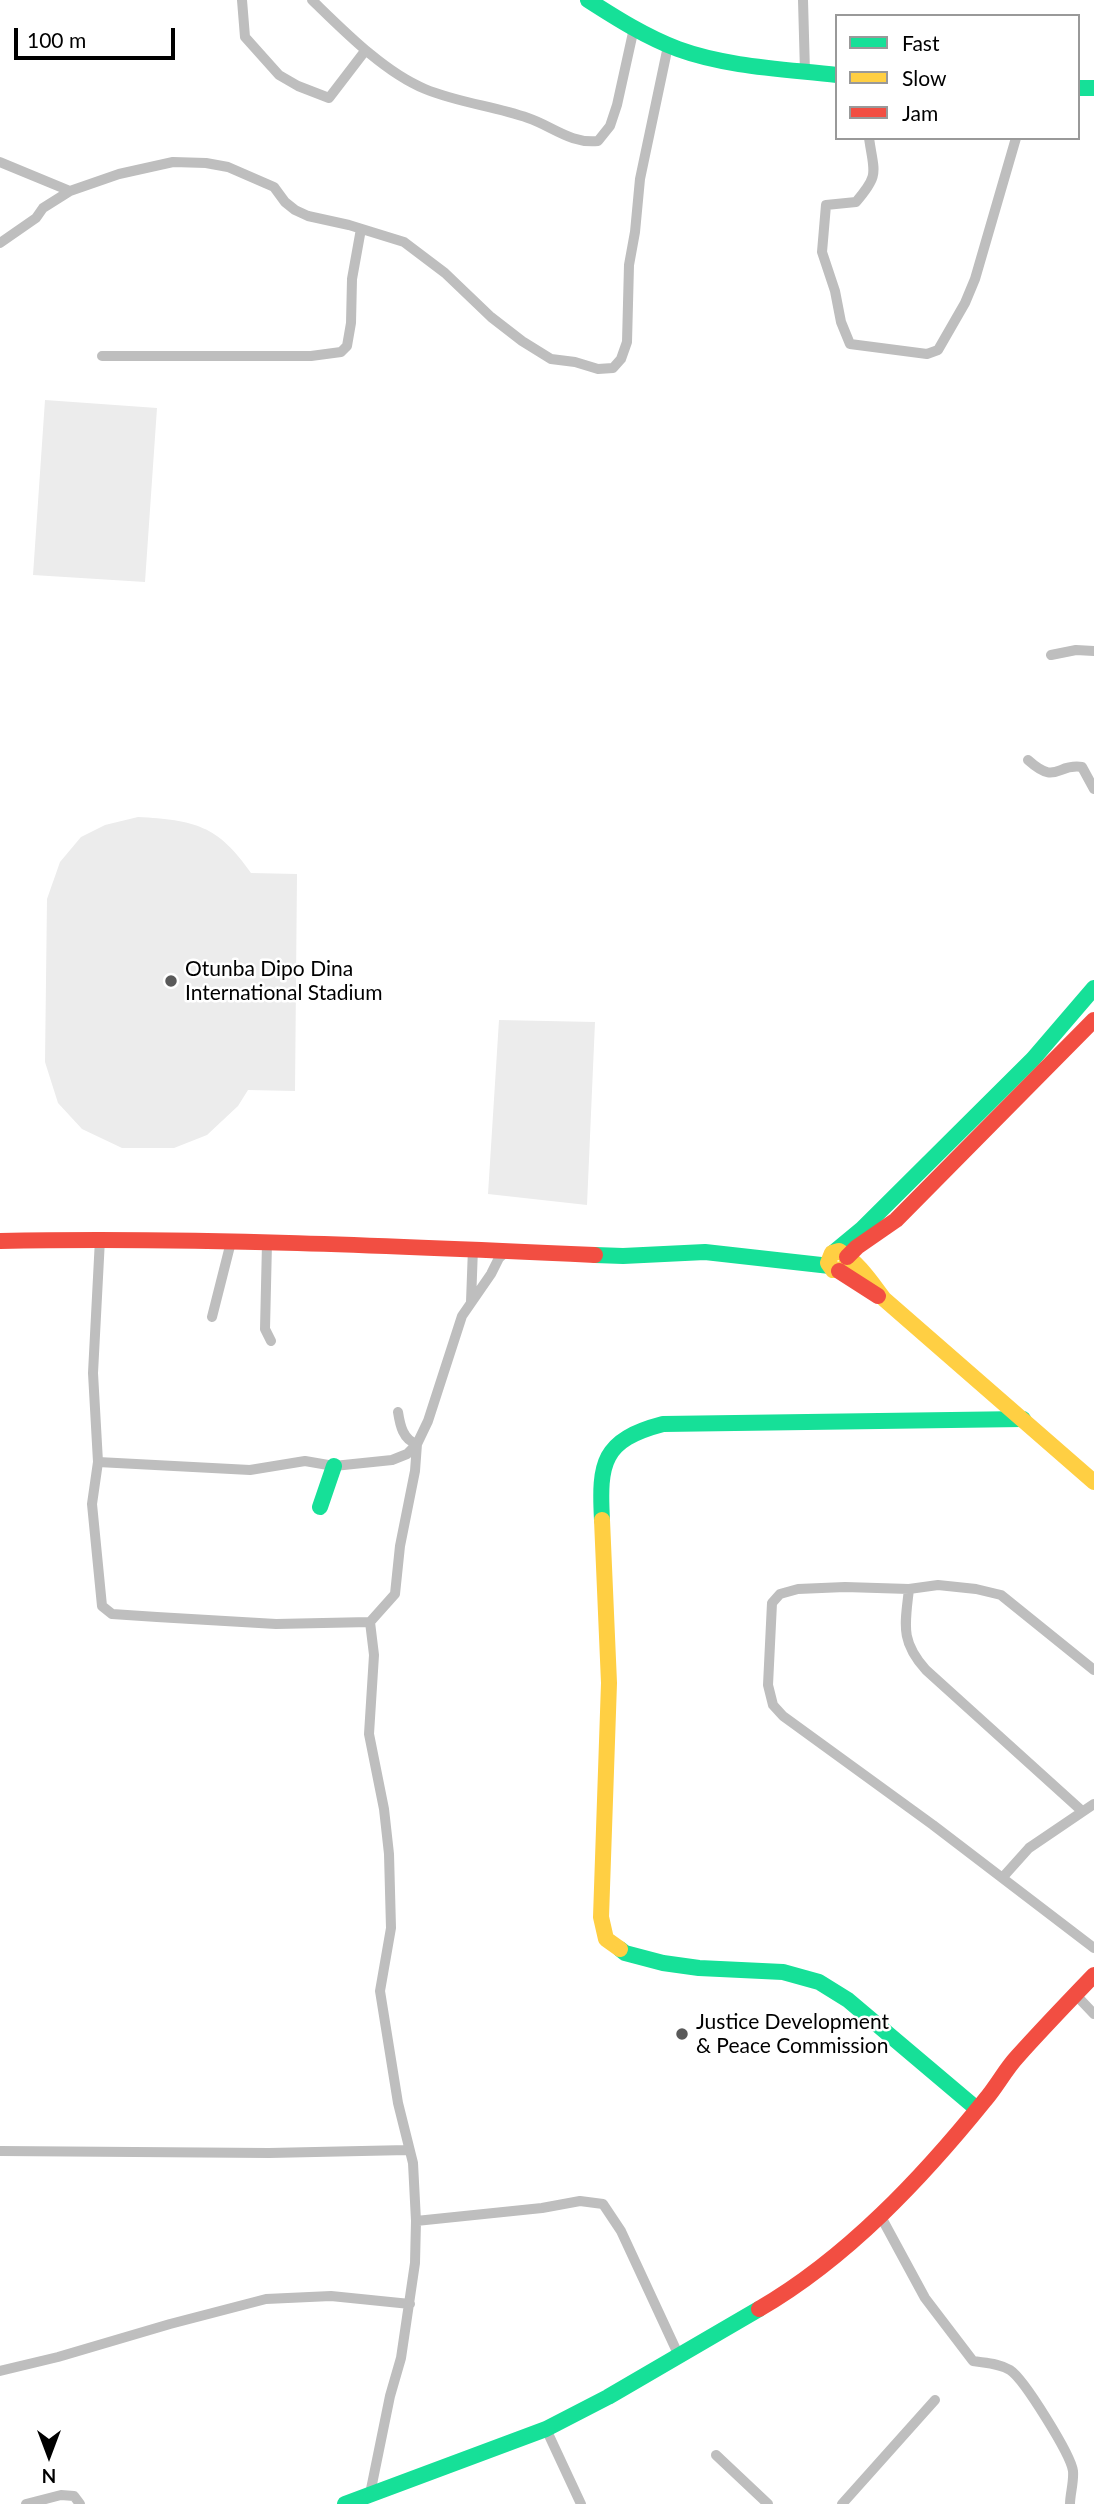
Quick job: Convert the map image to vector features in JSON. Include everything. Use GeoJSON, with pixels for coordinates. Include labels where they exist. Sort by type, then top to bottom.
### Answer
{"type":"FeatureCollection","features":[{"type":"Feature","properties":{"kind":"street"},"geometry":{"type":"LineString","coordinates":[[242,0],[245,37],[279,75],[298,86],[329,98],[365,51]]}},
{"type":"Feature","properties":{"kind":"street"},"geometry":{"type":"LineString","coordinates":[[312,0],[365,51],[423,88],[476,105],[484,104],[513,113],[571,138],[588,142],[598,141],[610,126],[634,28]]}},
{"type":"Feature","properties":{"kind":"street"},"geometry":{"type":"LineString","coordinates":[[588,0],[668,46],[696,54],[785,70],[835,75]]}},
{"type":"Feature","properties":{"kind":"street"},"geometry":{"type":"LineString","coordinates":[[803,0],[805,72]]}},
{"type":"Feature","properties":{"kind":"street"},"geometry":{"type":"LineString","coordinates":[[0,243],[36,218],[43,208],[70,191],[136,169],[173,162],[228,167],[274,187],[295,210],[307,216],[404,242],[445,273],[491,317],[551,359],[598,369],[613,368],[621,359],[627,342],[629,265],[640,179],[668,46]]}},
{"type":"Feature","properties":{"kind":"street"},"geometry":{"type":"LineString","coordinates":[[869,140],[875,173],[872,183],[856,202],[826,205],[822,252],[835,291],[841,322],[850,344],[927,354],[939,350],[965,303],[975,278],[1015,140]]}},
{"type":"Feature","properties":{"kind":"street"},"geometry":{"type":"LineString","coordinates":[[0,162],[70,191]]}},
{"type":"Feature","properties":{"kind":"street"},"geometry":{"type":"LineString","coordinates":[[102,356],[311,356],[341,352],[347,346],[351,323],[352,279],[361,229]]}},
{"type":"Feature","properties":{"kind":"street"},"geometry":{"type":"LineString","coordinates":[[1051,655],[1076,650],[1094,651]]}},
{"type":"Feature","properties":{"kind":"street"},"geometry":{"type":"LineString","coordinates":[[1028,760],[1039,770],[1051,774],[1078,765],[1082,767],[1094,789]]}},
{"type":"Feature","properties":{"kind":"street"},"geometry":{"type":"LineString","coordinates":[[840,1261],[862,1229],[1006,1087],[1094,988]]}},
{"type":"Feature","properties":{"kind":"street"},"geometry":{"type":"LineString","coordinates":[[840,1261],[896,1220],[1094,1020]]}},
{"type":"Feature","properties":{"kind":"street"},"geometry":{"type":"LineString","coordinates":[[0,1241],[100,1239],[231,1242],[473,1248],[623,1256],[705,1252],[840,1261],[865,1274],[884,1299],[1094,1482]]}},
{"type":"Feature","properties":{"kind":"street"},"geometry":{"type":"LineString","coordinates":[[100,1239],[93,1373],[98,1462],[92,1504],[102,1606],[112,1614],[276,1624],[370,1622],[395,1594],[417,1444]]}},
{"type":"Feature","properties":{"kind":"street"},"geometry":{"type":"LineString","coordinates":[[212,1317],[231,1242]]}},
{"type":"Feature","properties":{"kind":"street"},"geometry":{"type":"LineString","coordinates":[[267,1243],[265,1329],[271,1341]]}},
{"type":"Feature","properties":{"kind":"street"},"geometry":{"type":"LineString","coordinates":[[471,1302],[473,1248]]}},
{"type":"Feature","properties":{"kind":"street"},"geometry":{"type":"LineString","coordinates":[[98,1462],[250,1470],[305,1461],[334,1466],[392,1460],[407,1454],[417,1444],[429,1421],[462,1316],[499,1258],[508,1251]]}},
{"type":"Feature","properties":{"kind":"street"},"geometry":{"type":"LineString","coordinates":[[398,1412],[403,1432],[411,1442],[417,1444]]}},
{"type":"Feature","properties":{"kind":"street"},"geometry":{"type":"LineString","coordinates":[[977,2109],[898,2045],[842,1993],[826,1985],[783,1972],[699,1968],[663,1963],[625,1953],[606,1939],[601,1917],[609,1683],[601,1501],[604,1462],[612,1449],[653,1425],[1023,1419]]}},
{"type":"Feature","properties":{"kind":"street"},"geometry":{"type":"LineString","coordinates":[[320,1507],[334,1466]]}},
{"type":"Feature","properties":{"kind":"street"},"geometry":{"type":"LineString","coordinates":[[1094,1670],[1001,1595],[938,1585],[909,1588],[845,1587],[798,1589],[780,1594],[772,1604],[768,1685],[770,1697],[783,1716],[1003,1877],[1094,1948]]}},
{"type":"Feature","properties":{"kind":"street"},"geometry":{"type":"LineString","coordinates":[[909,1588],[905,1622],[906,1637],[912,1654],[926,1670],[1083,1811]]}},
{"type":"Feature","properties":{"kind":"street"},"geometry":{"type":"LineString","coordinates":[[370,1622],[374,1655],[369,1734],[384,1809],[389,1854],[391,1928],[380,1991],[396,2091],[412,2163],[416,2221],[415,2263],[401,2358],[390,2396],[370,2494]]}},
{"type":"Feature","properties":{"kind":"street"},"geometry":{"type":"LineString","coordinates":[[1003,1877],[1029,1848],[1094,1804]]}},
{"type":"Feature","properties":{"kind":"street"},"geometry":{"type":"LineString","coordinates":[[345,2504],[546,2429],[608,2398],[778,2298],[819,2270],[880,2215],[918,2176],[977,2109],[1015,2059],[1094,1975]]}},
{"type":"Feature","properties":{"kind":"street"},"geometry":{"type":"LineString","coordinates":[[1075,1994],[1094,2014]]}},
{"type":"Feature","properties":{"kind":"street"},"geometry":{"type":"LineString","coordinates":[[0,2151],[269,2153],[408,2150]]}},
{"type":"Feature","properties":{"kind":"street"},"geometry":{"type":"LineString","coordinates":[[416,2221],[542,2208],[580,2201],[603,2204],[621,2231],[679,2356]]}},
{"type":"Feature","properties":{"kind":"street"},"geometry":{"type":"LineString","coordinates":[[880,2215],[925,2298],[973,2361],[998,2365],[1011,2371],[1021,2381],[1068,2454],[1073,2472],[1070,2504]]}},
{"type":"Feature","properties":{"kind":"street"},"geometry":{"type":"LineString","coordinates":[[0,2371],[238,2305],[266,2300],[331,2296],[410,2304]]}},
{"type":"Feature","properties":{"kind":"street"},"geometry":{"type":"LineString","coordinates":[[842,2504],[935,2400]]}},
{"type":"Feature","properties":{"kind":"street"},"geometry":{"type":"LineString","coordinates":[[546,2429],[581,2504]]}},
{"type":"Feature","properties":{"kind":"street"},"geometry":{"type":"LineString","coordinates":[[716,2455],[768,2504]]}},
{"type":"Feature","properties":{"kind":"street"},"geometry":{"type":"LineString","coordinates":[[26,2504],[61,2494],[74,2497],[80,2504]]}},
{"type":"Feature","properties":{"kind":"shaded area"},"geometry":{"type":"Polygon","coordinates":[[[45,400],[157,408],[145,582],[33,575],[45,400]]]}},
{"type":"Feature","properties":{"kind":"shaded area","name":"Otunba Dipo Dina International Stadium"},"geometry":{"type":"Polygon","coordinates":[[[138,817],[175,820],[203,828],[227,844],[251,873],[297,874],[295,1091],[248,1090],[238,1106],[207,1135],[174,1148],[122,1148],[82,1129],[58,1103],[45,1062],[47,899],[60,862],[81,837],[105,825],[138,817]]]}},
{"type":"Feature","properties":{"kind":"shaded area"},"geometry":{"type":"Polygon","coordinates":[[[499,1020],[595,1022],[587,1205],[488,1194],[499,1020]]]}},
{"type":"Feature","properties":{"kind":"traffic: fast"},"geometry":{"type":"LineString","coordinates":[[588,0],[654,39],[697,55],[756,66],[835,75]]}},
{"type":"Feature","properties":{"kind":"traffic: fast"},"geometry":{"type":"LineString","coordinates":[[1080,88],[1094,88]]}},
{"type":"Feature","properties":{"kind":"traffic: fast"},"geometry":{"type":"LineString","coordinates":[[833,1253],[862,1229],[1033,1059],[1094,988]]}},
{"type":"Feature","properties":{"kind":"traffic: fast"},"geometry":{"type":"LineString","coordinates":[[595,1255],[705,1252],[830,1266]]}},
{"type":"Feature","properties":{"kind":"traffic: fast"},"geometry":{"type":"LineString","coordinates":[[602,1520],[602,1483],[608,1457],[616,1446],[627,1438],[663,1424],[1023,1419]]}},
{"type":"Feature","properties":{"kind":"traffic: fast"},"geometry":{"type":"LineString","coordinates":[[320,1507],[334,1466]]}},
{"type":"Feature","properties":{"kind":"traffic: fast"},"geometry":{"type":"LineString","coordinates":[[620,1949],[625,1953],[663,1963],[699,1968],[783,1972],[819,1982],[848,2000],[977,2109]]}},
{"type":"Feature","properties":{"kind":"traffic: fast"},"geometry":{"type":"LineString","coordinates":[[345,2504],[546,2429],[608,2397],[759,2309]]}},
{"type":"Feature","properties":{"kind":"traffic: slow"},"geometry":{"type":"LineString","coordinates":[[848,1260],[845,1269],[833,1270],[828,1263],[832,1253],[839,1251],[852,1261],[884,1299],[1094,1482]]}},
{"type":"Feature","properties":{"kind":"traffic: slow"},"geometry":{"type":"LineString","coordinates":[[602,1520],[609,1683],[601,1917],[606,1939],[620,1949]]}},
{"type":"Feature","properties":{"kind":"traffic: jam"},"geometry":{"type":"LineString","coordinates":[[847,1257],[896,1220],[1094,1020]]}},
{"type":"Feature","properties":{"kind":"traffic: jam"},"geometry":{"type":"LineString","coordinates":[[0,1241],[223,1241],[595,1255]]}},
{"type":"Feature","properties":{"kind":"traffic: jam"},"geometry":{"type":"LineString","coordinates":[[839,1271],[878,1296]]}},
{"type":"Feature","properties":{"kind":"traffic: jam"},"geometry":{"type":"LineString","coordinates":[[759,2309],[823,2266],[881,2215],[961,2129],[1017,2057],[1094,1975]]}},
{"type":"Feature","properties":{"kind":"place","name":"Otunba Dipo Dina International Stadium"},"geometry":{"type":"Point","coordinates":[171,981]}},
{"type":"Feature","properties":{"kind":"place","name":"Justice Development & Peace Commission"},"geometry":{"type":"Point","coordinates":[682,2034]}}]}
